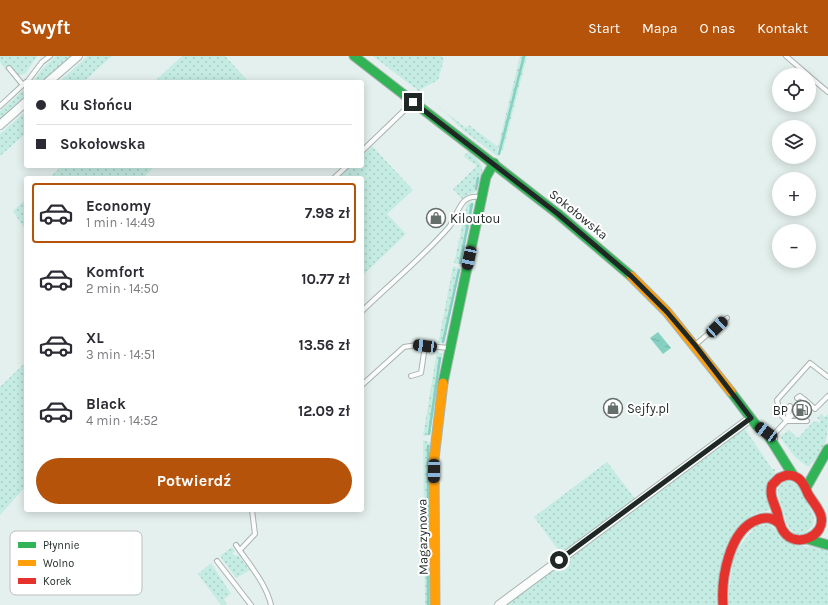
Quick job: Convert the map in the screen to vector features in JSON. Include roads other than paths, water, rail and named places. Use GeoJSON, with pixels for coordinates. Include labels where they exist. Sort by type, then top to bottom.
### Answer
{"type":"FeatureCollection","features":[{"type":"Feature","properties":{"kind":"main road","name":"Sokołowska"},"geometry":{"type":"LineString","coordinates":[[354,56],[494,163],[605,252],[659,303],[695,345],[754,422],[760,437],[774,458],[781,477]]}},
{"type":"Feature","properties":{"kind":"main road","name":"Magazynowa"},"geometry":{"type":"LineString","coordinates":[[435,605],[435,444],[439,406],[449,348],[482,198],[488,173],[494,163]]}},
{"type":"Feature","properties":{"kind":"main road","name":"Sokołowska"},"geometry":{"type":"LineString","coordinates":[[754,422],[770,432],[775,444],[795,476]]}},
{"type":"Feature","properties":{"kind":"main road"},"geometry":{"type":"LineString","coordinates":[[806,488],[816,473],[817,466],[828,449]]}},
{"type":"Feature","properties":{"kind":"main road"},"geometry":{"type":"LineString","coordinates":[[795,476],[803,482],[821,516],[820,526],[815,535],[807,539],[797,540],[785,534],[780,524],[770,493],[774,482],[781,477],[795,476],[817,466]]}},
{"type":"Feature","properties":{"kind":"main road"},"geometry":{"type":"LineString","coordinates":[[724,605],[722,587],[724,572],[730,554],[742,533],[751,522],[761,518],[773,518],[780,524]]}},
{"type":"Feature","properties":{"kind":"main road"},"geometry":{"type":"LineString","coordinates":[[820,526],[828,532]]}},
{"type":"Feature","properties":{"kind":"main road"},"geometry":{"type":"LineString","coordinates":[[807,539],[828,545]]}},
{"type":"Feature","properties":{"kind":"street"},"geometry":{"type":"LineString","coordinates":[[50,80],[78,56]]}},
{"type":"Feature","properties":{"kind":"street"},"geometry":{"type":"LineString","coordinates":[[0,125],[24,104]]}},
{"type":"Feature","properties":{"kind":"street"},"geometry":{"type":"LineString","coordinates":[[499,605],[754,422]]}},
{"type":"Feature","properties":{"kind":"lane"},"geometry":{"type":"LineString","coordinates":[[27,80],[46,57],[50,56]]}},
{"type":"Feature","properties":{"kind":"lane"},"geometry":{"type":"LineString","coordinates":[[786,56],[800,68]]}},
{"type":"Feature","properties":{"kind":"lane"},"geometry":{"type":"LineString","coordinates":[[10,68],[24,82]]}},
{"type":"Feature","properties":{"kind":"lane"},"geometry":{"type":"LineString","coordinates":[[816,82],[828,92]]}},
{"type":"Feature","properties":{"kind":"lane"},"geometry":{"type":"LineString","coordinates":[[0,106],[24,84]]}},
{"type":"Feature","properties":{"kind":"lane"},"geometry":{"type":"LineString","coordinates":[[364,150],[413,102]]}},
{"type":"Feature","properties":{"kind":"lane"},"geometry":{"type":"LineString","coordinates":[[336,176],[345,168]]}},
{"type":"Feature","properties":{"kind":"lane"},"geometry":{"type":"LineString","coordinates":[[364,309],[440,236],[452,223],[456,210],[473,196],[482,198]]}},
{"type":"Feature","properties":{"kind":"lane"},"geometry":{"type":"LineString","coordinates":[[695,345],[727,318]]}},
{"type":"Feature","properties":{"kind":"lane"},"geometry":{"type":"LineString","coordinates":[[364,383],[404,347],[410,345],[449,348]]}},
{"type":"Feature","properties":{"kind":"lane"},"geometry":{"type":"LineString","coordinates":[[411,376],[421,373],[425,346]]}},
{"type":"Feature","properties":{"kind":"lane"},"geometry":{"type":"LineString","coordinates":[[807,421],[787,421],[780,414],[777,400],[810,363],[828,377]]}},
{"type":"Feature","properties":{"kind":"lane"},"geometry":{"type":"LineString","coordinates":[[797,398],[800,396],[814,411],[828,396]]}},
{"type":"Feature","properties":{"kind":"lane"},"geometry":{"type":"LineString","coordinates":[[787,421],[790,406]]}},
{"type":"Feature","properties":{"kind":"lane"},"geometry":{"type":"LineString","coordinates":[[770,432],[787,421],[796,411]]}},
{"type":"Feature","properties":{"kind":"lane"},"geometry":{"type":"LineString","coordinates":[[797,421],[802,416]]}},
{"type":"Feature","properties":{"kind":"lane"},"geometry":{"type":"LineString","coordinates":[[240,550],[255,534],[252,512]]}},
{"type":"Feature","properties":{"kind":"lane"},"geometry":{"type":"LineString","coordinates":[[236,545],[263,586],[272,605]]}},
{"type":"Feature","properties":{"kind":"lane"},"geometry":{"type":"LineString","coordinates":[[217,561],[251,605]]}},
{"type":"Feature","properties":{"kind":"water"},"geometry":{"type":"Polygon","coordinates":[[[658,332],[671,348],[663,354],[650,338],[658,332]]]}},
{"type":"Feature","properties":{"kind":"waterway"},"geometry":{"type":"LineString","coordinates":[[499,154],[524,56]]}},
{"type":"Feature","properties":{"kind":"waterway"},"geometry":{"type":"LineString","coordinates":[[476,189],[478,178]]}},
{"type":"Feature","properties":{"kind":"waterway"},"geometry":{"type":"LineString","coordinates":[[460,263],[472,204]]}},
{"type":"Feature","properties":{"kind":"waterway"},"geometry":{"type":"LineString","coordinates":[[443,342],[459,270]]}},
{"type":"Feature","properties":{"kind":"waterway"},"geometry":{"type":"LineString","coordinates":[[429,434],[440,358]]}},
{"type":"Feature","properties":{"kind":"waterway"},"geometry":{"type":"LineString","coordinates":[[428,446],[428,605]]}},
{"type":"Feature","properties":{"kind":"place","name":"Kiloutou"},"geometry":{"type":"Point","coordinates":[436,218]}},
{"type":"Feature","properties":{"kind":"place","name":"Sejfy.pl"},"geometry":{"type":"Point","coordinates":[613,408]}},
{"type":"Feature","properties":{"kind":"place","name":"BP"},"geometry":{"type":"Point","coordinates":[802,410]}}]}
